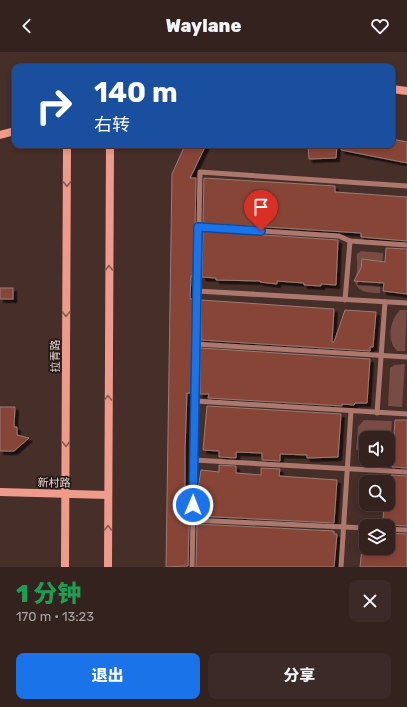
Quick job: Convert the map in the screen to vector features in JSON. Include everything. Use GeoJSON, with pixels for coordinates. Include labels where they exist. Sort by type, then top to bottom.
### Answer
{"type":"FeatureCollection","features":[{"type":"Feature","properties":{"kind":"street"},"geometry":{"type":"LineString","coordinates":[[395,89],[407,91]]}},
{"type":"Feature","properties":{"kind":"street"},"geometry":{"type":"LineString","coordinates":[[0,135],[12,132]]}},
{"type":"Feature","properties":{"kind":"street","name":"拉青路"},"geometry":{"type":"LineString","coordinates":[[65,567],[67,148]]}},
{"type":"Feature","properties":{"kind":"street"},"geometry":{"type":"LineString","coordinates":[[108,567],[110,148]]}},
{"type":"Feature","properties":{"kind":"street","name":"新村路"},"geometry":{"type":"LineString","coordinates":[[0,492],[108,495]]}},
{"type":"Feature","properties":{"kind":"lane"},"geometry":{"type":"LineString","coordinates":[[192,567],[200,172],[407,186]]}},
{"type":"Feature","properties":{"kind":"lane"},"geometry":{"type":"LineString","coordinates":[[198,227],[339,236],[350,241],[407,245]]}},
{"type":"Feature","properties":{"kind":"lane"},"geometry":{"type":"LineString","coordinates":[[345,300],[350,241]]}},
{"type":"Feature","properties":{"kind":"lane"},"geometry":{"type":"LineString","coordinates":[[197,291],[407,303]]}},
{"type":"Feature","properties":{"kind":"lane"},"geometry":{"type":"LineString","coordinates":[[377,412],[385,302]]}},
{"type":"Feature","properties":{"kind":"lane"},"geometry":{"type":"LineString","coordinates":[[196,344],[407,357]]}},
{"type":"Feature","properties":{"kind":"lane"},"geometry":{"type":"LineString","coordinates":[[195,401],[351,412],[407,414]]}},
{"type":"Feature","properties":{"kind":"lane"},"geometry":{"type":"LineString","coordinates":[[341,567],[351,412]]}},
{"type":"Feature","properties":{"kind":"lane"},"geometry":{"type":"LineString","coordinates":[[194,460],[407,472]]}},
{"type":"Feature","properties":{"kind":"lane"},"geometry":{"type":"LineString","coordinates":[[193,520],[359,527]]}},
{"type":"Feature","properties":{"kind":"lane"},"geometry":{"type":"LineString","coordinates":[[395,529],[407,530]]}},
{"type":"Feature","properties":{"kind":"shaded area"},"geometry":{"type":"Polygon","coordinates":[[[361,251],[383,253],[380,293],[365,292],[357,286],[355,281],[357,272],[357,254],[361,251]]]}},
{"type":"Feature","properties":{"kind":"shaded area"},"geometry":{"type":"Polygon","coordinates":[[[400,310],[407,310],[405,351],[397,351],[391,341],[390,336],[392,324],[400,310]]]}},
{"type":"Feature","properties":{"kind":"shaded area"},"geometry":{"type":"Polygon","coordinates":[[[405,364],[402,407],[388,406],[390,368],[394,365],[405,364]]]}},
{"type":"Feature","properties":{"kind":"shaded area"},"geometry":{"type":"Polygon","coordinates":[[[364,420],[392,421],[391,431],[359,431],[359,450],[356,450],[358,427],[364,420]]]}},
{"type":"Feature","properties":{"kind":"building"},"geometry":{"type":"Polygon","coordinates":[[[395,140],[407,142],[407,163],[341,150],[341,148],[395,148],[395,140]]]}},
{"type":"Feature","properties":{"kind":"building"},"geometry":{"type":"Polygon","coordinates":[[[184,148],[205,148],[190,178],[196,178],[194,276],[191,276],[190,299],[193,299],[192,393],[187,393],[185,449],[185,488],[190,488],[188,566],[166,567],[172,174],[184,148]]]}},
{"type":"Feature","properties":{"kind":"building"},"geometry":{"type":"Polygon","coordinates":[[[308,148],[337,148],[336,158],[309,159],[308,148]]]}},
{"type":"Feature","properties":{"kind":"building"},"geometry":{"type":"Polygon","coordinates":[[[204,178],[335,186],[335,192],[407,197],[407,241],[361,237],[361,233],[203,223],[204,178]]]}},
{"type":"Feature","properties":{"kind":"building"},"geometry":{"type":"Polygon","coordinates":[[[203,231],[338,240],[336,285],[304,285],[304,283],[277,281],[277,284],[260,281],[216,280],[216,278],[202,277],[203,231]]]}},
{"type":"Feature","properties":{"kind":"building"},"geometry":{"type":"Polygon","coordinates":[[[386,248],[407,249],[407,294],[383,291],[384,283],[354,281],[361,268],[362,259],[385,262],[386,248]]]}},
{"type":"Feature","properties":{"kind":"building"},"geometry":{"type":"Polygon","coordinates":[[[0,288],[13,288],[13,299],[0,299],[0,288]]]}},
{"type":"Feature","properties":{"kind":"building"},"geometry":{"type":"Polygon","coordinates":[[[201,300],[334,309],[332,342],[334,342],[345,310],[376,312],[373,347],[370,347],[370,351],[201,340],[201,300]]]}},
{"type":"Feature","properties":{"kind":"building"},"geometry":{"type":"Polygon","coordinates":[[[200,348],[370,359],[367,403],[355,403],[354,405],[342,404],[342,406],[208,398],[209,394],[200,394],[200,348]]]}},
{"type":"Feature","properties":{"kind":"building"},"geometry":{"type":"Polygon","coordinates":[[[207,406],[341,414],[338,457],[307,458],[307,455],[280,454],[280,461],[262,460],[262,453],[236,452],[236,458],[219,457],[219,451],[203,450],[207,406]]]}},
{"type":"Feature","properties":{"kind":"building"},"geometry":{"type":"Polygon","coordinates":[[[0,407],[15,407],[14,427],[17,427],[17,435],[29,438],[14,451],[0,451],[0,407]]]}},
{"type":"Feature","properties":{"kind":"building"},"geometry":{"type":"Polygon","coordinates":[[[395,420],[407,420],[407,468],[392,467],[395,467],[395,420]]]}},
{"type":"Feature","properties":{"kind":"building"},"geometry":{"type":"Polygon","coordinates":[[[219,465],[236,466],[236,473],[261,475],[261,468],[280,469],[279,476],[337,480],[334,523],[197,516],[198,489],[201,470],[219,472],[219,465]]]}},
{"type":"Feature","properties":{"kind":"building"},"geometry":{"type":"Polygon","coordinates":[[[395,475],[407,476],[407,526],[395,525],[395,519],[383,519],[384,511],[395,511],[395,475]]]}},
{"type":"Feature","properties":{"kind":"building"},"geometry":{"type":"Polygon","coordinates":[[[197,524],[334,531],[334,534],[337,534],[334,567],[196,567],[197,524]]]}},
{"type":"Feature","properties":{"kind":"building"},"geometry":{"type":"Polygon","coordinates":[[[395,533],[407,534],[407,567],[360,567],[361,555],[395,555],[395,533]]]}},
{"type":"Feature","properties":{"kind":"route"},"geometry":{"type":"LineString","coordinates":[[193,505],[198,227],[261,231]]}}]}
